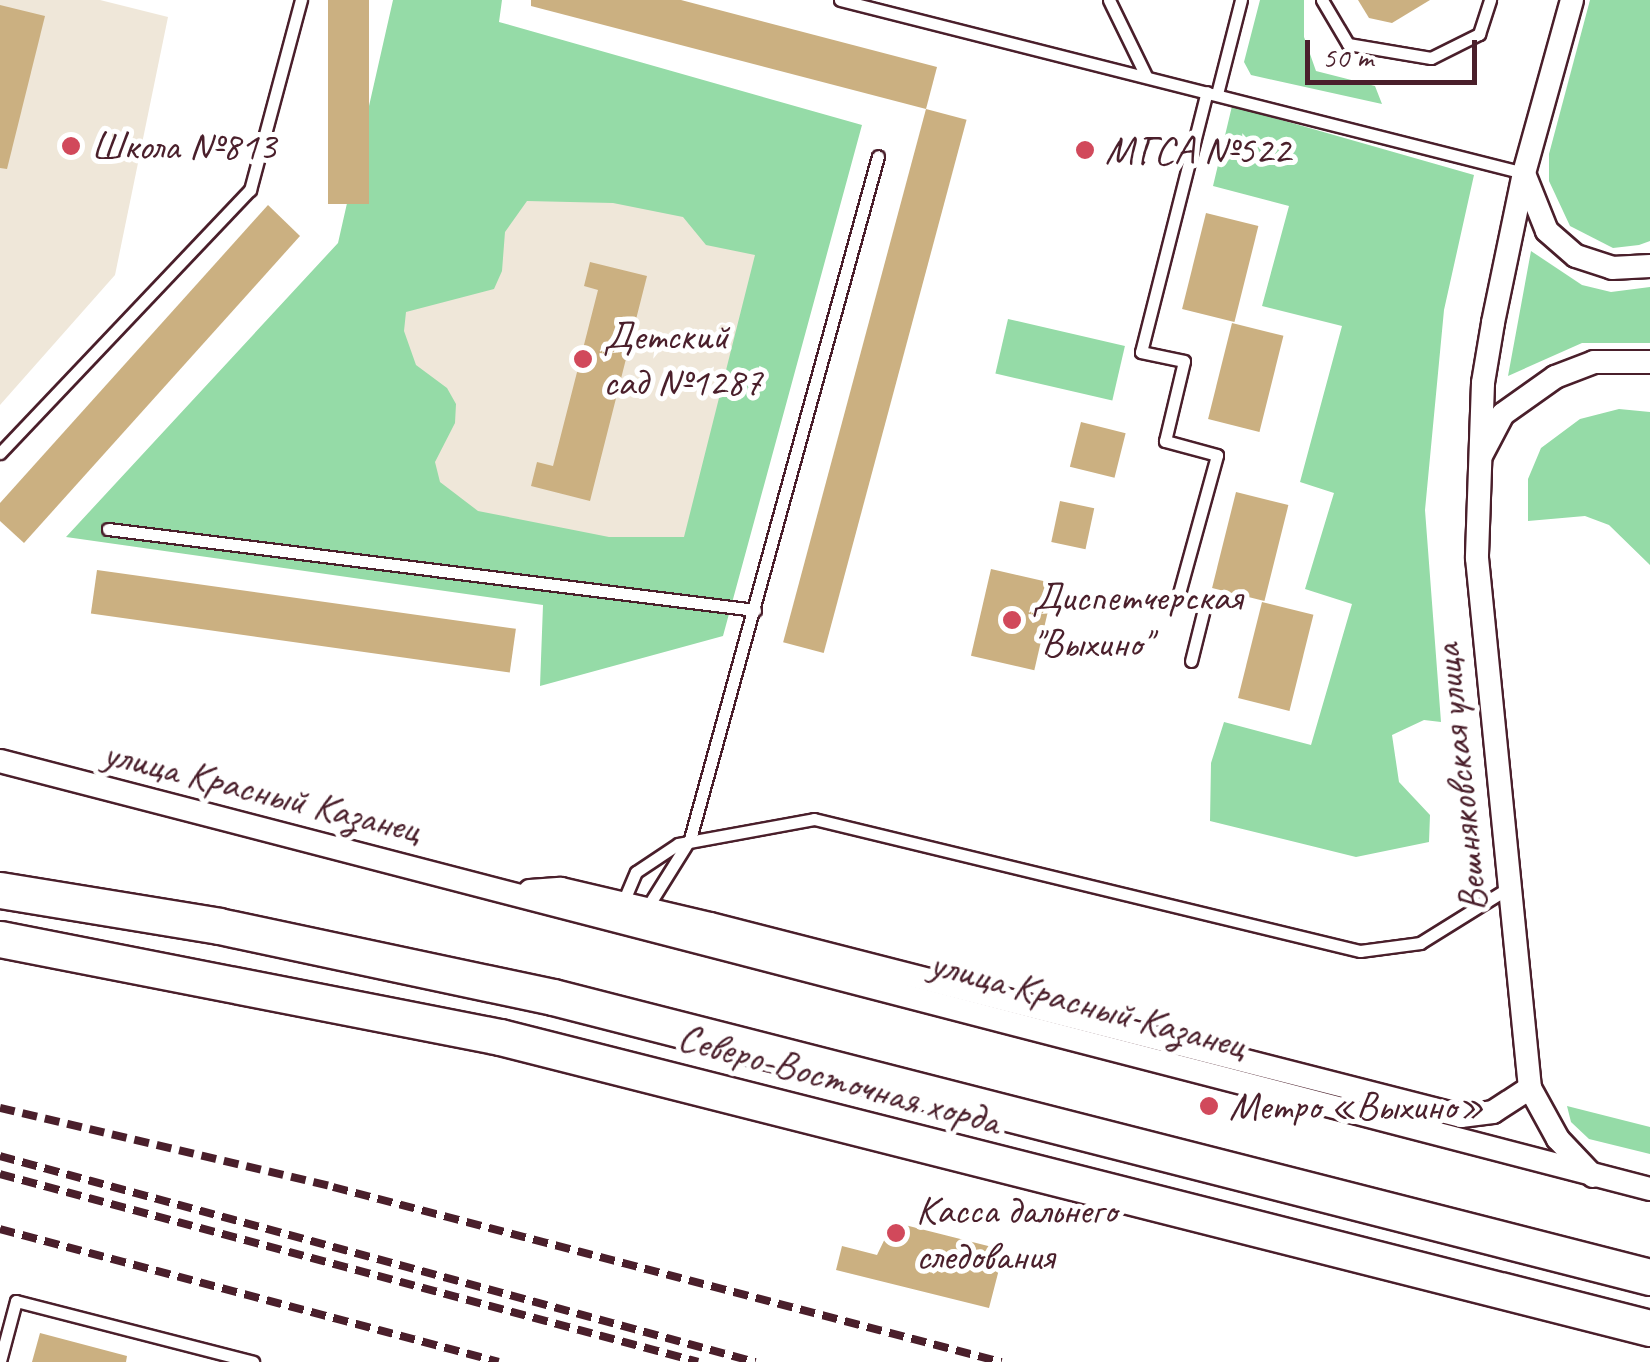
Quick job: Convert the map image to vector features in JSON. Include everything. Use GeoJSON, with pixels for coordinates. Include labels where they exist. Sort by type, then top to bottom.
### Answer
{"type":"FeatureCollection","features":[{"type":"Feature","properties":{"kind":"main road","name":"Северо-Восточная хорда"},"geometry":{"type":"LineString","coordinates":[[0,890],[219,926],[553,997],[1650,1277]]}},
{"type":"Feature","properties":{"kind":"main road","name":"Северо-Восточная хорда"},"geometry":{"type":"LineString","coordinates":[[0,939],[519,1042],[1650,1328]]}},
{"type":"Feature","properties":{"kind":"street","name":"Вешняковская улица"},"geometry":{"type":"LineString","coordinates":[[1572,0],[1524,173],[1483,384],[1479,460],[1482,660],[1530,1088],[1558,1139],[1592,1176]]}},
{"type":"Feature","properties":{"kind":"street"},"geometry":{"type":"LineString","coordinates":[[1524,173],[1547,231],[1576,256],[1612,268],[1650,266]]}},
{"type":"Feature","properties":{"kind":"street","name":"Вешняковская улица"},"geometry":{"type":"LineString","coordinates":[[1479,460],[1504,414],[1555,377],[1594,362],[1650,362]]}},
{"type":"Feature","properties":{"kind":"street","name":"улица Красный Казанец"},"geometry":{"type":"LineString","coordinates":[[0,761],[506,892],[619,912],[1650,1189]]}},
{"type":"Feature","properties":{"kind":"street","name":"улица Красный Казанец"},"geometry":{"type":"LineString","coordinates":[[619,912],[648,909],[1461,1116],[1493,1112],[1530,1088]]}},
{"type":"Feature","properties":{"kind":"lane"},"geometry":{"type":"LineString","coordinates":[[0,453],[250,190],[301,0]]}},
{"type":"Feature","properties":{"kind":"lane"},"geometry":{"type":"LineString","coordinates":[[840,0],[1524,173]]}},
{"type":"Feature","properties":{"kind":"lane"},"geometry":{"type":"LineString","coordinates":[[1109,0],[1146,76]]}},
{"type":"Feature","properties":{"kind":"lane"},"geometry":{"type":"LineString","coordinates":[[1190,660],[1205,605],[1178,597],[1216,455],[1164,441],[1184,361],[1141,352],[1241,0]]}},
{"type":"Feature","properties":{"kind":"lane"},"geometry":{"type":"LineString","coordinates":[[1322,0],[1348,44],[1431,58],[1479,34],[1490,0]]}},
{"type":"Feature","properties":{"kind":"lane"},"geometry":{"type":"LineString","coordinates":[[648,909],[690,839],[878,156]]}},
{"type":"Feature","properties":{"kind":"lane"},"geometry":{"type":"LineString","coordinates":[[108,530],[755,610]]}},
{"type":"Feature","properties":{"kind":"lane"},"geometry":{"type":"LineString","coordinates":[[619,912],[636,872],[690,839],[778,822],[848,824],[1360,951],[1420,943],[1510,886]]}},
{"type":"Feature","properties":{"kind":"lane"},"geometry":{"type":"LineString","coordinates":[[0,1361],[16,1301],[254,1362]]}},
{"type":"Feature","properties":{"kind":"shaded area","name":"Школа №813"},"geometry":{"type":"Polygon","coordinates":[[[0,0],[100,0],[168,17],[115,275],[0,405],[0,0]]]}},
{"type":"Feature","properties":{"kind":"shaded area","name":"Детский сад №1287"},"geometry":{"type":"Polygon","coordinates":[[[444,143],[804,226],[723,576],[363,493],[444,143]]]}},
{"type":"Feature","properties":{"kind":"green space"},"geometry":{"type":"Polygon","coordinates":[[[393,0],[502,0],[499,22],[862,125],[723,636],[540,686],[543,605],[66,537],[338,243],[393,0]],[[527,201],[505,232],[502,271],[494,289],[406,312],[404,331],[416,365],[447,388],[456,404],[455,423],[435,462],[440,482],[478,511],[609,537],[684,537],[755,255],[706,245],[683,217],[613,203],[527,201]]]}},
{"type":"Feature","properties":{"kind":"green space"},"geometry":{"type":"Polygon","coordinates":[[[1260,0],[1304,0],[1304,37],[1316,71],[1375,86],[1382,104],[1251,75],[1244,62],[1260,0]]]}},
{"type":"Feature","properties":{"kind":"green space"},"geometry":{"type":"Polygon","coordinates":[[[1590,0],[1650,0],[1650,241],[1639,245],[1613,248],[1570,226],[1549,181],[1549,154],[1590,0]]]}},
{"type":"Feature","properties":{"kind":"green space"},"geometry":{"type":"Polygon","coordinates":[[[1232,106],[1474,175],[1444,310],[1425,510],[1441,722],[1424,720],[1392,735],[1399,782],[1430,815],[1429,842],[1356,857],[1210,821],[1211,763],[1224,722],[1311,745],[1352,604],[1305,589],[1334,493],[1300,482],[1342,326],[1262,306],[1289,206],[1213,186],[1232,106]]]}},
{"type":"Feature","properties":{"kind":"green space"},"geometry":{"type":"Polygon","coordinates":[[[1531,251],[1582,285],[1611,292],[1650,287],[1650,343],[1582,343],[1508,376],[1531,251]]]}},
{"type":"Feature","properties":{"kind":"green space"},"geometry":{"type":"Polygon","coordinates":[[[1008,319],[1125,346],[1112,401],[995,374],[1008,319]]]}},
{"type":"Feature","properties":{"kind":"green space"},"geometry":{"type":"Polygon","coordinates":[[[1619,409],[1650,412],[1650,565],[1609,525],[1585,516],[1528,521],[1528,479],[1541,448],[1580,419],[1619,409]]]}},
{"type":"Feature","properties":{"kind":"green space"},"geometry":{"type":"Polygon","coordinates":[[[1567,1106],[1650,1127],[1650,1154],[1589,1139],[1571,1122],[1567,1106]]]}},
{"type":"Feature","properties":{"kind":"building"},"geometry":{"type":"Polygon","coordinates":[[[328,0],[369,0],[369,204],[328,204],[328,0]]]}},
{"type":"Feature","properties":{"kind":"building"},"geometry":{"type":"Polygon","coordinates":[[[531,0],[681,0],[937,67],[926,109],[531,6],[531,0]]]}},
{"type":"Feature","properties":{"kind":"building"},"geometry":{"type":"Polygon","coordinates":[[[1358,0],[1430,0],[1392,23],[1369,18],[1358,0]]]}},
{"type":"Feature","properties":{"kind":"building"},"geometry":{"type":"Polygon","coordinates":[[[0,5],[45,16],[7,169],[0,168],[0,5]]]}},
{"type":"Feature","properties":{"kind":"building"},"geometry":{"type":"Polygon","coordinates":[[[926,109],[967,120],[824,653],[783,642],[926,109]]]}},
{"type":"Feature","properties":{"kind":"building"},"geometry":{"type":"Polygon","coordinates":[[[268,205],[300,236],[24,543],[0,521],[0,503],[268,205]]]}},
{"type":"Feature","properties":{"kind":"building"},"geometry":{"type":"Polygon","coordinates":[[[1206,213],[1258,226],[1234,322],[1182,309],[1206,213]]]}},
{"type":"Feature","properties":{"kind":"building"},"geometry":{"type":"Polygon","coordinates":[[[590,262],[647,276],[590,501],[531,486],[537,462],[553,466],[598,290],[584,286],[590,262]]]}},
{"type":"Feature","properties":{"kind":"building"},"geometry":{"type":"Polygon","coordinates":[[[1232,323],[1283,336],[1259,432],[1208,419],[1232,323]]]}},
{"type":"Feature","properties":{"kind":"building"},"geometry":{"type":"Polygon","coordinates":[[[1081,422],[1126,433],[1115,478],[1070,467],[1081,422]]]}},
{"type":"Feature","properties":{"kind":"building"},"geometry":{"type":"Polygon","coordinates":[[[1236,492],[1288,505],[1264,601],[1212,588],[1236,492]]]}},
{"type":"Feature","properties":{"kind":"building"},"geometry":{"type":"Polygon","coordinates":[[[1060,501],[1094,508],[1086,549],[1051,542],[1060,501]]]}},
{"type":"Feature","properties":{"kind":"building","name":"Диспетчерская \"Выхино\""},"geometry":{"type":"Polygon","coordinates":[[[991,569],[1054,584],[1034,670],[971,656],[991,569]]]}},
{"type":"Feature","properties":{"kind":"building"},"geometry":{"type":"Polygon","coordinates":[[[97,570],[516,629],[510,672],[91,614],[97,570]]]}},
{"type":"Feature","properties":{"kind":"building"},"geometry":{"type":"Polygon","coordinates":[[[1262,602],[1313,615],[1289,711],[1238,698],[1262,602]]]}},
{"type":"Feature","properties":{"kind":"building"},"geometry":{"type":"Polygon","coordinates":[[[893,1222],[1004,1250],[989,1308],[836,1270],[842,1246],[877,1255],[893,1222]]]}},
{"type":"Feature","properties":{"kind":"building"},"geometry":{"type":"Polygon","coordinates":[[[40,1333],[127,1356],[126,1362],[32,1362],[40,1333]]]}},
{"type":"Feature","properties":{"kind":"railway"},"geometry":{"type":"LineString","coordinates":[[0,1108],[333,1187],[1001,1362]]}},
{"type":"Feature","properties":{"kind":"railway"},"geometry":{"type":"LineString","coordinates":[[0,1156],[755,1362]]}},
{"type":"Feature","properties":{"kind":"railway"},"geometry":{"type":"LineString","coordinates":[[0,1174],[698,1362]]}},
{"type":"Feature","properties":{"kind":"railway"},"geometry":{"type":"LineString","coordinates":[[0,1229],[499,1362]]}},
{"type":"Feature","properties":{"kind":"place","name":"Школа №813"},"geometry":{"type":"Point","coordinates":[71,146]}},
{"type":"Feature","properties":{"kind":"place","name":"МГСА №522"},"geometry":{"type":"Point","coordinates":[1085,150]}},
{"type":"Feature","properties":{"kind":"place","name":"Детский сад №1287"},"geometry":{"type":"Point","coordinates":[583,359]}},
{"type":"Feature","properties":{"kind":"place","name":"Диспетчерская \"Выхино\""},"geometry":{"type":"Point","coordinates":[1012,620]}},
{"type":"Feature","properties":{"kind":"place","name":"Метро «Выхино»"},"geometry":{"type":"Point","coordinates":[1209,1106]}},
{"type":"Feature","properties":{"kind":"place","name":"Kасса дальнего следования"},"geometry":{"type":"Point","coordinates":[896,1233]}}]}
